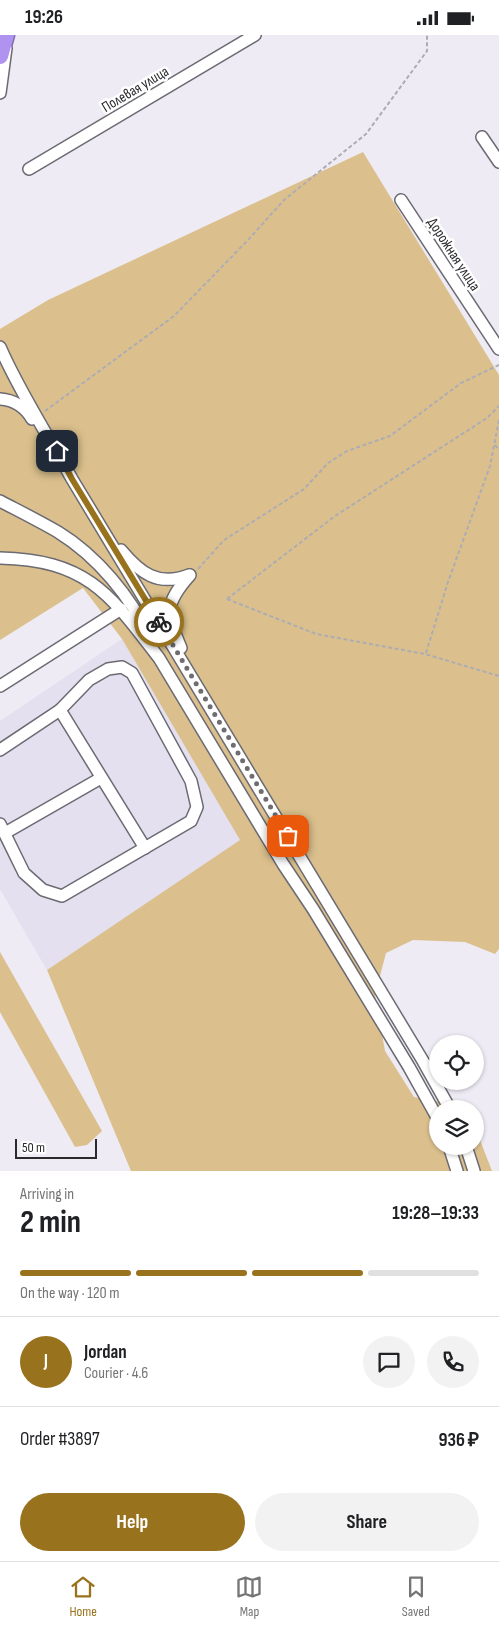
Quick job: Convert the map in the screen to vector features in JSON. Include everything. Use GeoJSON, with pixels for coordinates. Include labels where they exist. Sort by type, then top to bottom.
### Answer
{"type":"FeatureCollection","features":[{"type":"Feature","properties":{"kind":"highway"},"geometry":{"type":"LineString","coordinates":[[0,56],[7,35]]}},
{"type":"Feature","properties":{"kind":"street"},"geometry":{"type":"LineString","coordinates":[[0,93],[7,35]]}},
{"type":"Feature","properties":{"kind":"street","name":"Полевая улица"},"geometry":{"type":"LineString","coordinates":[[30,169],[255,35]]}},
{"type":"Feature","properties":{"kind":"street"},"geometry":{"type":"LineString","coordinates":[[482,137],[499,162]]}},
{"type":"Feature","properties":{"kind":"street","name":"Дорожная улица"},"geometry":{"type":"LineString","coordinates":[[401,200],[499,349]]}},
{"type":"Feature","properties":{"kind":"street"},"geometry":{"type":"LineString","coordinates":[[0,347],[24,395],[72,479],[445,1100]]}},
{"type":"Feature","properties":{"kind":"street"},"geometry":{"type":"LineString","coordinates":[[0,399],[20,405],[30,415],[72,479]]}},
{"type":"Feature","properties":{"kind":"street"},"geometry":{"type":"LineString","coordinates":[[0,501],[58,532],[78,546],[116,585],[142,621],[159,658],[283,865],[409,1067],[429,1103]]}},
{"type":"Feature","properties":{"kind":"street"},"geometry":{"type":"LineString","coordinates":[[102,528],[134,566],[145,574],[156,578],[168,579],[179,579],[190,575]]}},
{"type":"Feature","properties":{"kind":"street"},"geometry":{"type":"LineString","coordinates":[[0,558],[44,562],[73,571],[91,582],[106,593],[121,609],[159,658]]}},
{"type":"Feature","properties":{"kind":"street"},"geometry":{"type":"LineString","coordinates":[[190,575],[173,596],[170,616],[171,626],[199,691]]}},
{"type":"Feature","properties":{"kind":"street"},"geometry":{"type":"LineString","coordinates":[[0,686],[121,609]]}},
{"type":"Feature","properties":{"kind":"street"},"geometry":{"type":"LineString","coordinates":[[0,749],[60,710],[89,680],[108,669],[122,667],[132,673],[191,781],[196,807],[191,821],[62,897],[43,890],[24,873],[2,828],[101,778]]}},
{"type":"Feature","properties":{"kind":"street"},"geometry":{"type":"LineString","coordinates":[[60,710],[145,848]]}},
{"type":"Feature","properties":{"kind":"street"},"geometry":{"type":"LineString","coordinates":[[452,1155],[457,1171]]}},
{"type":"Feature","properties":{"kind":"street"},"geometry":{"type":"LineString","coordinates":[[469,1155],[474,1171]]}},
{"type":"Feature","properties":{"kind":"path"},"geometry":{"type":"LineString","coordinates":[[38,417],[174,316],[284,200],[366,134],[426,51],[427,35]]}},
{"type":"Feature","properties":{"kind":"path"},"geometry":{"type":"LineString","coordinates":[[190,575],[202,565],[224,540],[304,489],[328,463],[348,451],[390,436],[461,383],[499,365]]}},
{"type":"Feature","properties":{"kind":"path"},"geometry":{"type":"LineString","coordinates":[[499,407],[487,418],[335,516],[226,599],[316,634],[425,654],[499,676]]}},
{"type":"Feature","properties":{"kind":"path"},"geometry":{"type":"LineString","coordinates":[[425,654],[448,582],[490,466],[499,420]]}},
{"type":"Feature","properties":{"kind":"path"},"geometry":{"type":"LineString","coordinates":[[495,445],[499,450]]}},
{"type":"Feature","properties":{"kind":"shaded area"},"geometry":{"type":"Polygon","coordinates":[[[363,152],[499,375],[499,949],[495,954],[465,942],[413,940],[386,953],[375,995],[385,1051],[414,1097],[430,1100],[429,1155],[484,1155],[484,1150],[492,1171],[131,1171],[47,970],[240,840],[122,639],[83,588],[0,640],[0,329],[48,300],[363,152]]]}},
{"type":"Feature","properties":{"kind":"shaded area"},"geometry":{"type":"Polygon","coordinates":[[[122,639],[241,840],[47,970],[0,889],[0,721],[122,639]]]}},
{"type":"Feature","properties":{"kind":"shaded area"},"geometry":{"type":"Polygon","coordinates":[[[0,952],[102,1131],[87,1145],[75,1147],[0,1012],[0,952]]]}},
{"type":"Feature","properties":{"kind":"way so far"},"geometry":{"type":"LineString","coordinates":[[159,622],[288,836]]}},
{"type":"Feature","properties":{"kind":"route"},"geometry":{"type":"LineString","coordinates":[[57,451],[159,622]]}}]}
